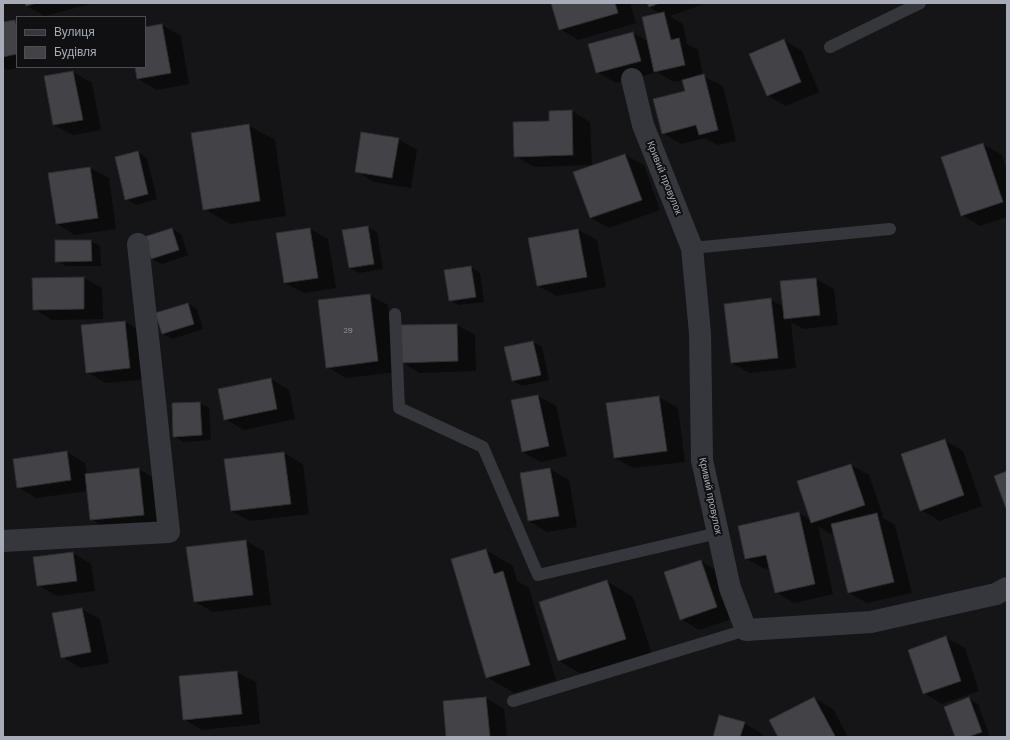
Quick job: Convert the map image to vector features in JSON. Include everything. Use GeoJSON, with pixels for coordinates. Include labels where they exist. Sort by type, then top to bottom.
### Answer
{"type":"FeatureCollection","features":[{"type":"Feature","properties":{"kind":"street","name":"Кривий провулок"},"geometry":{"type":"LineString","coordinates":[[632,79],[643,125],[692,248],[700,333],[702,460],[730,588],[746,630]]}},
{"type":"Feature","properties":{"kind":"street"},"geometry":{"type":"LineString","coordinates":[[3,541],[169,532],[138,244]]}},
{"type":"Feature","properties":{"kind":"street"},"geometry":{"type":"LineString","coordinates":[[746,630],[871,622],[996,594],[1007,588]]}},
{"type":"Feature","properties":{"kind":"lane"},"geometry":{"type":"LineString","coordinates":[[830,47],[920,3]]}},
{"type":"Feature","properties":{"kind":"lane"},"geometry":{"type":"LineString","coordinates":[[692,248],[890,229]]}},
{"type":"Feature","properties":{"kind":"lane"},"geometry":{"type":"LineString","coordinates":[[395,314],[398,408],[483,447],[538,575],[718,533]]}},
{"type":"Feature","properties":{"kind":"lane"},"geometry":{"type":"LineString","coordinates":[[513,701],[746,630]]}},
{"type":"Feature","properties":{"kind":"building"},"geometry":{"type":"Polygon","coordinates":[[[25,3],[37,3],[26,6],[25,3]]]}},
{"type":"Feature","properties":{"kind":"building"},"geometry":{"type":"Polygon","coordinates":[[[551,3],[615,3],[618,13],[559,30],[551,3]]]}},
{"type":"Feature","properties":{"kind":"building"},"geometry":{"type":"Polygon","coordinates":[[[647,3],[660,3],[649,7],[647,3]]]}},
{"type":"Feature","properties":{"kind":"building"},"geometry":{"type":"Polygon","coordinates":[[[664,12],[671,40],[679,38],[685,65],[654,72],[642,17],[664,12]]]}},
{"type":"Feature","properties":{"kind":"building"},"geometry":{"type":"Polygon","coordinates":[[[15,20],[16,54],[3,57],[3,22],[15,20]]]}},
{"type":"Feature","properties":{"kind":"building"},"geometry":{"type":"Polygon","coordinates":[[[162,24],[171,73],[137,79],[135,68],[146,68],[146,27],[162,24]]]}},
{"type":"Feature","properties":{"kind":"building"},"geometry":{"type":"Polygon","coordinates":[[[633,32],[641,61],[596,73],[588,44],[633,32]]]}},
{"type":"Feature","properties":{"kind":"building"},"geometry":{"type":"Polygon","coordinates":[[[784,39],[801,82],[767,96],[749,54],[784,39]]]}},
{"type":"Feature","properties":{"kind":"building"},"geometry":{"type":"Polygon","coordinates":[[[73,71],[83,120],[53,125],[44,76],[73,71]]]}},
{"type":"Feature","properties":{"kind":"building"},"geometry":{"type":"Polygon","coordinates":[[[704,74],[718,130],[699,135],[696,125],[662,134],[653,99],[685,91],[682,80],[704,74]]]}},
{"type":"Feature","properties":{"kind":"building"},"geometry":{"type":"Polygon","coordinates":[[[572,110],[573,155],[514,157],[513,122],[549,121],[549,111],[572,110]]]}},
{"type":"Feature","properties":{"kind":"building"},"geometry":{"type":"Polygon","coordinates":[[[249,124],[260,201],[203,210],[191,133],[249,124]]]}},
{"type":"Feature","properties":{"kind":"building"},"geometry":{"type":"Polygon","coordinates":[[[361,132],[399,138],[392,178],[355,172],[361,132]]]}},
{"type":"Feature","properties":{"kind":"building"},"geometry":{"type":"Polygon","coordinates":[[[983,143],[1003,202],[961,216],[941,157],[983,143]]]}},
{"type":"Feature","properties":{"kind":"building"},"geometry":{"type":"Polygon","coordinates":[[[138,151],[148,194],[125,200],[115,157],[138,151]]]}},
{"type":"Feature","properties":{"kind":"building"},"geometry":{"type":"Polygon","coordinates":[[[625,154],[642,200],[590,218],[573,172],[625,154]]]}},
{"type":"Feature","properties":{"kind":"building"},"geometry":{"type":"Polygon","coordinates":[[[90,167],[98,218],[56,224],[48,173],[90,167]]]}},
{"type":"Feature","properties":{"kind":"building"},"geometry":{"type":"Polygon","coordinates":[[[368,226],[374,264],[349,268],[342,230],[368,226]]]}},
{"type":"Feature","properties":{"kind":"building"},"geometry":{"type":"Polygon","coordinates":[[[172,228],[179,250],[151,259],[144,237],[172,228]]]}},
{"type":"Feature","properties":{"kind":"building"},"geometry":{"type":"Polygon","coordinates":[[[310,228],[318,278],[284,283],[276,233],[310,228]]]}},
{"type":"Feature","properties":{"kind":"building"},"geometry":{"type":"Polygon","coordinates":[[[578,229],[587,277],[537,286],[528,238],[578,229]]]}},
{"type":"Feature","properties":{"kind":"building"},"geometry":{"type":"Polygon","coordinates":[[[55,240],[91,240],[92,261],[55,262],[55,240]]]}},
{"type":"Feature","properties":{"kind":"building"},"geometry":{"type":"Polygon","coordinates":[[[471,266],[476,297],[449,301],[444,270],[471,266]]]}},
{"type":"Feature","properties":{"kind":"building"},"geometry":{"type":"Polygon","coordinates":[[[84,277],[84,309],[33,310],[32,278],[84,277]]]}},
{"type":"Feature","properties":{"kind":"building"},"geometry":{"type":"Polygon","coordinates":[[[816,278],[820,315],[784,319],[780,281],[816,278]]]}},
{"type":"Feature","properties":{"kind":"building"},"geometry":{"type":"Polygon","coordinates":[[[370,294],[378,361],[326,368],[318,300],[370,294]]]}},
{"type":"Feature","properties":{"kind":"building"},"geometry":{"type":"Polygon","coordinates":[[[771,298],[778,358],[731,363],[724,304],[771,298]]]}},
{"type":"Feature","properties":{"kind":"building"},"geometry":{"type":"Polygon","coordinates":[[[188,303],[194,324],[162,334],[155,313],[188,303]]]}},
{"type":"Feature","properties":{"kind":"building"},"geometry":{"type":"Polygon","coordinates":[[[125,321],[130,368],[86,373],[81,325],[125,321]]]}},
{"type":"Feature","properties":{"kind":"building"},"geometry":{"type":"Polygon","coordinates":[[[457,324],[458,361],[400,363],[399,325],[457,324]]]}},
{"type":"Feature","properties":{"kind":"building"},"geometry":{"type":"Polygon","coordinates":[[[533,341],[541,375],[512,381],[504,347],[533,341]]]}},
{"type":"Feature","properties":{"kind":"building"},"geometry":{"type":"Polygon","coordinates":[[[271,378],[277,409],[224,420],[218,389],[271,378]]]}},
{"type":"Feature","properties":{"kind":"building"},"geometry":{"type":"Polygon","coordinates":[[[538,395],[549,446],[522,452],[511,400],[538,395]]]}},
{"type":"Feature","properties":{"kind":"building"},"geometry":{"type":"Polygon","coordinates":[[[659,396],[667,451],[614,458],[606,403],[659,396]]]}},
{"type":"Feature","properties":{"kind":"building"},"geometry":{"type":"Polygon","coordinates":[[[200,402],[202,435],[173,437],[172,403],[200,402]]]}},
{"type":"Feature","properties":{"kind":"building"},"geometry":{"type":"Polygon","coordinates":[[[945,439],[964,495],[920,511],[901,454],[945,439]]]}},
{"type":"Feature","properties":{"kind":"building"},"geometry":{"type":"Polygon","coordinates":[[[67,451],[71,480],[17,488],[13,459],[67,451]]]}},
{"type":"Feature","properties":{"kind":"building"},"geometry":{"type":"Polygon","coordinates":[[[284,452],[291,504],[231,511],[224,459],[284,452]]]}},
{"type":"Feature","properties":{"kind":"building"},"geometry":{"type":"Polygon","coordinates":[[[851,464],[865,505],[811,523],[797,481],[851,464]]]}},
{"type":"Feature","properties":{"kind":"building"},"geometry":{"type":"Polygon","coordinates":[[[139,468],[144,515],[90,520],[85,474],[139,468]]]}},
{"type":"Feature","properties":{"kind":"building"},"geometry":{"type":"Polygon","coordinates":[[[550,468],[559,516],[528,521],[520,473],[550,468]]]}},
{"type":"Feature","properties":{"kind":"building"},"geometry":{"type":"Polygon","coordinates":[[[1007,471],[1007,511],[994,476],[1007,471]]]}},
{"type":"Feature","properties":{"kind":"building"},"geometry":{"type":"Polygon","coordinates":[[[799,512],[815,584],[775,593],[766,555],[745,559],[738,526],[799,512]]]}},
{"type":"Feature","properties":{"kind":"building"},"geometry":{"type":"Polygon","coordinates":[[[877,513],[894,582],[848,593],[831,524],[877,513]]]}},
{"type":"Feature","properties":{"kind":"building"},"geometry":{"type":"Polygon","coordinates":[[[246,540],[253,595],[194,602],[186,547],[246,540]]]}},
{"type":"Feature","properties":{"kind":"building"},"geometry":{"type":"Polygon","coordinates":[[[486,549],[494,574],[503,571],[530,665],[486,678],[451,559],[486,549]]]}},
{"type":"Feature","properties":{"kind":"building"},"geometry":{"type":"Polygon","coordinates":[[[73,552],[77,581],[37,586],[33,557],[73,552]]]}},
{"type":"Feature","properties":{"kind":"building"},"geometry":{"type":"Polygon","coordinates":[[[701,560],[717,607],[680,620],[664,572],[701,560]]]}},
{"type":"Feature","properties":{"kind":"building"},"geometry":{"type":"Polygon","coordinates":[[[607,580],[626,639],[558,661],[539,602],[607,580]]]}},
{"type":"Feature","properties":{"kind":"building"},"geometry":{"type":"Polygon","coordinates":[[[82,608],[91,652],[61,658],[52,613],[82,608]]]}},
{"type":"Feature","properties":{"kind":"building"},"geometry":{"type":"Polygon","coordinates":[[[946,636],[961,681],[923,694],[908,650],[946,636]]]}},
{"type":"Feature","properties":{"kind":"building"},"geometry":{"type":"Polygon","coordinates":[[[237,671],[242,714],[183,720],[179,676],[237,671]]]}},
{"type":"Feature","properties":{"kind":"building"},"geometry":{"type":"Polygon","coordinates":[[[486,697],[490,737],[446,737],[443,701],[486,697]]]}},
{"type":"Feature","properties":{"kind":"building"},"geometry":{"type":"Polygon","coordinates":[[[814,697],[835,736],[778,737],[769,720],[814,697]]]}},
{"type":"Feature","properties":{"kind":"building"},"geometry":{"type":"Polygon","coordinates":[[[969,697],[982,732],[968,737],[955,737],[944,707],[969,697]]]}},
{"type":"Feature","properties":{"kind":"building"},"geometry":{"type":"Polygon","coordinates":[[[719,715],[745,722],[740,737],[713,737],[719,715]]]}}]}
